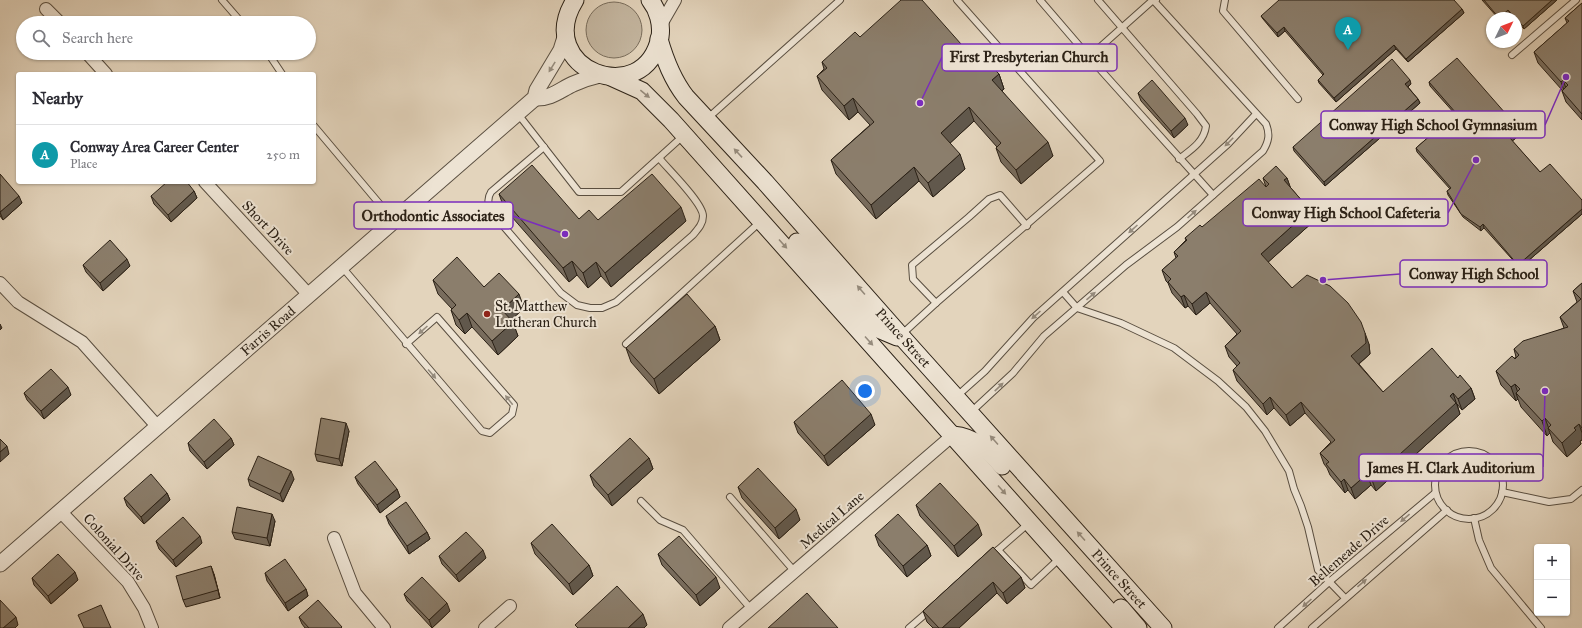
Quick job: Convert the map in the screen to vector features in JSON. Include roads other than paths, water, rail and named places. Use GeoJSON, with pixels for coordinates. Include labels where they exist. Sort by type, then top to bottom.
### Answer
{"type":"FeatureCollection","features":[{"type":"Feature","properties":{"kind":"main road"},"geometry":{"type":"LineString","coordinates":[[562,0],[566,27]]}},
{"type":"Feature","properties":{"kind":"main road"},"geometry":{"type":"LineString","coordinates":[[566,27],[570,8],[575,0]]}},
{"type":"Feature","properties":{"kind":"main road","name":"Prince Street"},"geometry":{"type":"LineString","coordinates":[[650,0],[657,11],[660,33],[668,68],[677,85],[1163,628]]}},
{"type":"Feature","properties":{"kind":"main road","name":"Prince Street"},"geometry":{"type":"LineString","coordinates":[[566,27],[569,46],[575,58],[588,69],[642,91],[655,103],[1124,628]]}},
{"type":"Feature","properties":{"kind":"main road"},"geometry":{"type":"LineString","coordinates":[[606,76],[628,74],[645,65],[656,50],[660,33]]}},
{"type":"Feature","properties":{"kind":"main road"},"geometry":{"type":"LineString","coordinates":[[761,221],[782,225],[868,321],[883,331],[897,337],[901,336]]}},
{"type":"Feature","properties":{"kind":"main road"},"geometry":{"type":"LineString","coordinates":[[953,436],[964,436],[976,442],[993,456],[1031,498],[1056,509]]}},
{"type":"Feature","properties":{"kind":"main road"},"geometry":{"type":"LineString","coordinates":[[1080,578],[1103,587],[1138,628]]}},
{"type":"Feature","properties":{"kind":"street"},"geometry":{"type":"LineString","coordinates":[[660,33],[675,0]]}},
{"type":"Feature","properties":{"kind":"street"},"geometry":{"type":"LineString","coordinates":[[46,9],[53,16]]}},
{"type":"Feature","properties":{"kind":"street","name":"Farris Road"},"geometry":{"type":"LineString","coordinates":[[0,564],[157,426],[342,268],[535,98],[537,90],[561,50],[566,27]]}},
{"type":"Feature","properties":{"kind":"street"},"geometry":{"type":"LineString","coordinates":[[93,60],[104,72]]}},
{"type":"Feature","properties":{"kind":"street"},"geometry":{"type":"LineString","coordinates":[[535,98],[544,99],[571,84],[606,76]]}},
{"type":"Feature","properties":{"kind":"street","name":"Short Drive"},"geometry":{"type":"LineString","coordinates":[[207,184],[309,295]]}},
{"type":"Feature","properties":{"kind":"street"},"geometry":{"type":"LineString","coordinates":[[0,283],[18,302],[82,342],[157,426]]}},
{"type":"Feature","properties":{"kind":"street","name":"Medical Lane"},"geometry":{"type":"LineString","coordinates":[[729,628],[953,436]]}},
{"type":"Feature","properties":{"kind":"street","name":"Colonial Drive"},"geometry":{"type":"LineString","coordinates":[[60,511],[128,582],[144,608],[152,628]]}},
{"type":"Feature","properties":{"kind":"street"},"geometry":{"type":"LineString","coordinates":[[334,538],[355,593],[384,628]]}},
{"type":"Feature","properties":{"kind":"street"},"geometry":{"type":"LineString","coordinates":[[485,628],[510,606]]}},
{"type":"Feature","properties":{"kind":"lane"},"geometry":{"type":"LineString","coordinates":[[222,0],[236,16]]}},
{"type":"Feature","properties":{"kind":"lane"},"geometry":{"type":"LineString","coordinates":[[706,119],[840,0]]}},
{"type":"Feature","properties":{"kind":"lane"},"geometry":{"type":"LineString","coordinates":[[901,336],[936,303],[1027,226],[1100,161],[957,0]]}},
{"type":"Feature","properties":{"kind":"lane"},"geometry":{"type":"LineString","coordinates":[[1040,0],[1213,195]]}},
{"type":"Feature","properties":{"kind":"lane"},"geometry":{"type":"LineString","coordinates":[[1098,0],[1206,126],[1205,132],[1198,144],[1180,159]]}},
{"type":"Feature","properties":{"kind":"lane"},"geometry":{"type":"LineString","coordinates":[[970,413],[1013,373],[1040,339],[1126,265],[1177,227],[1262,151],[1266,145],[1269,131],[1266,124],[1154,0],[1089,57]]}},
{"type":"Feature","properties":{"kind":"lane"},"geometry":{"type":"LineString","coordinates":[[1225,0],[1223,11],[1298,99]]}},
{"type":"Feature","properties":{"kind":"lane"},"geometry":{"type":"LineString","coordinates":[[1512,55],[1576,0]]}},
{"type":"Feature","properties":{"kind":"lane"},"geometry":{"type":"LineString","coordinates":[[273,60],[281,72]]}},
{"type":"Feature","properties":{"kind":"lane"},"geometry":{"type":"LineString","coordinates":[[518,114],[579,192],[622,192],[684,135]]}},
{"type":"Feature","properties":{"kind":"lane"},"geometry":{"type":"LineString","coordinates":[[956,397],[985,371],[1033,318],[1228,144],[1256,114]]}},
{"type":"Feature","properties":{"kind":"lane"},"geometry":{"type":"LineString","coordinates":[[316,128],[395,221]]}},
{"type":"Feature","properties":{"kind":"lane"},"geometry":{"type":"LineString","coordinates":[[544,147],[491,192],[488,197],[488,203],[493,214],[561,293],[577,305],[590,308],[602,308],[616,302],[693,235],[701,226],[703,215],[700,207],[677,177],[659,158]]}},
{"type":"Feature","properties":{"kind":"lane"},"geometry":{"type":"LineString","coordinates":[[936,303],[913,278],[912,265],[970,217],[989,199],[1000,195],[1027,226]]}},
{"type":"Feature","properties":{"kind":"lane"},"geometry":{"type":"LineString","coordinates":[[626,344],[761,221]]}},
{"type":"Feature","properties":{"kind":"lane"},"geometry":{"type":"LineString","coordinates":[[342,268],[406,344],[482,431],[490,433],[512,414],[514,405],[437,317],[406,344]]}},
{"type":"Feature","properties":{"kind":"lane"},"geometry":{"type":"LineString","coordinates":[[1063,292],[1077,308],[1120,323],[1174,348],[1218,381],[1246,407],[1265,430],[1289,471],[1294,490],[1308,527],[1318,570],[1345,598]]}},
{"type":"Feature","properties":{"kind":"lane"},"geometry":{"type":"LineString","coordinates":[[1464,451],[1476,451],[1487,456],[1495,464],[1501,474],[1503,485],[1502,492],[1495,507],[1486,514],[1474,518],[1464,518],[1454,515],[1438,500],[1435,492],[1435,479],[1445,460],[1454,454],[1464,451]]}},
{"type":"Feature","properties":{"kind":"lane"},"geometry":{"type":"LineString","coordinates":[[1502,492],[1549,502],[1571,499],[1582,490]]}},
{"type":"Feature","properties":{"kind":"lane","name":"Bellemeade Drive"},"geometry":{"type":"LineString","coordinates":[[1278,628],[1329,582],[1435,492]]}},
{"type":"Feature","properties":{"kind":"lane"},"geometry":{"type":"LineString","coordinates":[[730,497],[795,572]]}},
{"type":"Feature","properties":{"kind":"lane"},"geometry":{"type":"LineString","coordinates":[[641,501],[660,520],[683,530],[751,609]]}},
{"type":"Feature","properties":{"kind":"lane"},"geometry":{"type":"LineString","coordinates":[[1312,628],[1447,510]]}},
{"type":"Feature","properties":{"kind":"lane"},"geometry":{"type":"LineString","coordinates":[[1474,518],[1482,550],[1491,568],[1541,628]]}},
{"type":"Feature","properties":{"kind":"lane"},"geometry":{"type":"LineString","coordinates":[[986,560],[1030,522]]}},
{"type":"Feature","properties":{"kind":"lane"},"geometry":{"type":"LineString","coordinates":[[998,550],[1031,585],[1062,557]]}},
{"type":"Feature","properties":{"kind":"lane"},"geometry":{"type":"LineString","coordinates":[[909,628],[935,605]]}},
{"type":"Feature","properties":{"kind":"place","name":"Conway Area Career Center"},"geometry":{"type":"Point","coordinates":[1348,50]}},
{"type":"Feature","properties":{"kind":"place","name":"Conway High School Gymnasium"},"geometry":{"type":"Point","coordinates":[1566,77]}},
{"type":"Feature","properties":{"kind":"place","name":"First Presbyterian Church"},"geometry":{"type":"Point","coordinates":[920,103]}},
{"type":"Feature","properties":{"kind":"place","name":"Conway High School Cafeteria"},"geometry":{"type":"Point","coordinates":[1476,160]}},
{"type":"Feature","properties":{"kind":"place","name":"Orthodontic Associates"},"geometry":{"type":"Point","coordinates":[565,234]}},
{"type":"Feature","properties":{"kind":"place","name":"Conway High School"},"geometry":{"type":"Point","coordinates":[1323,280]}},
{"type":"Feature","properties":{"kind":"place","name":"St. Matthew Lutheran Church"},"geometry":{"type":"Point","coordinates":[487,314]}},
{"type":"Feature","properties":{"kind":"place","name":"James H. Clark Auditorium"},"geometry":{"type":"Point","coordinates":[1545,391]}}]}
